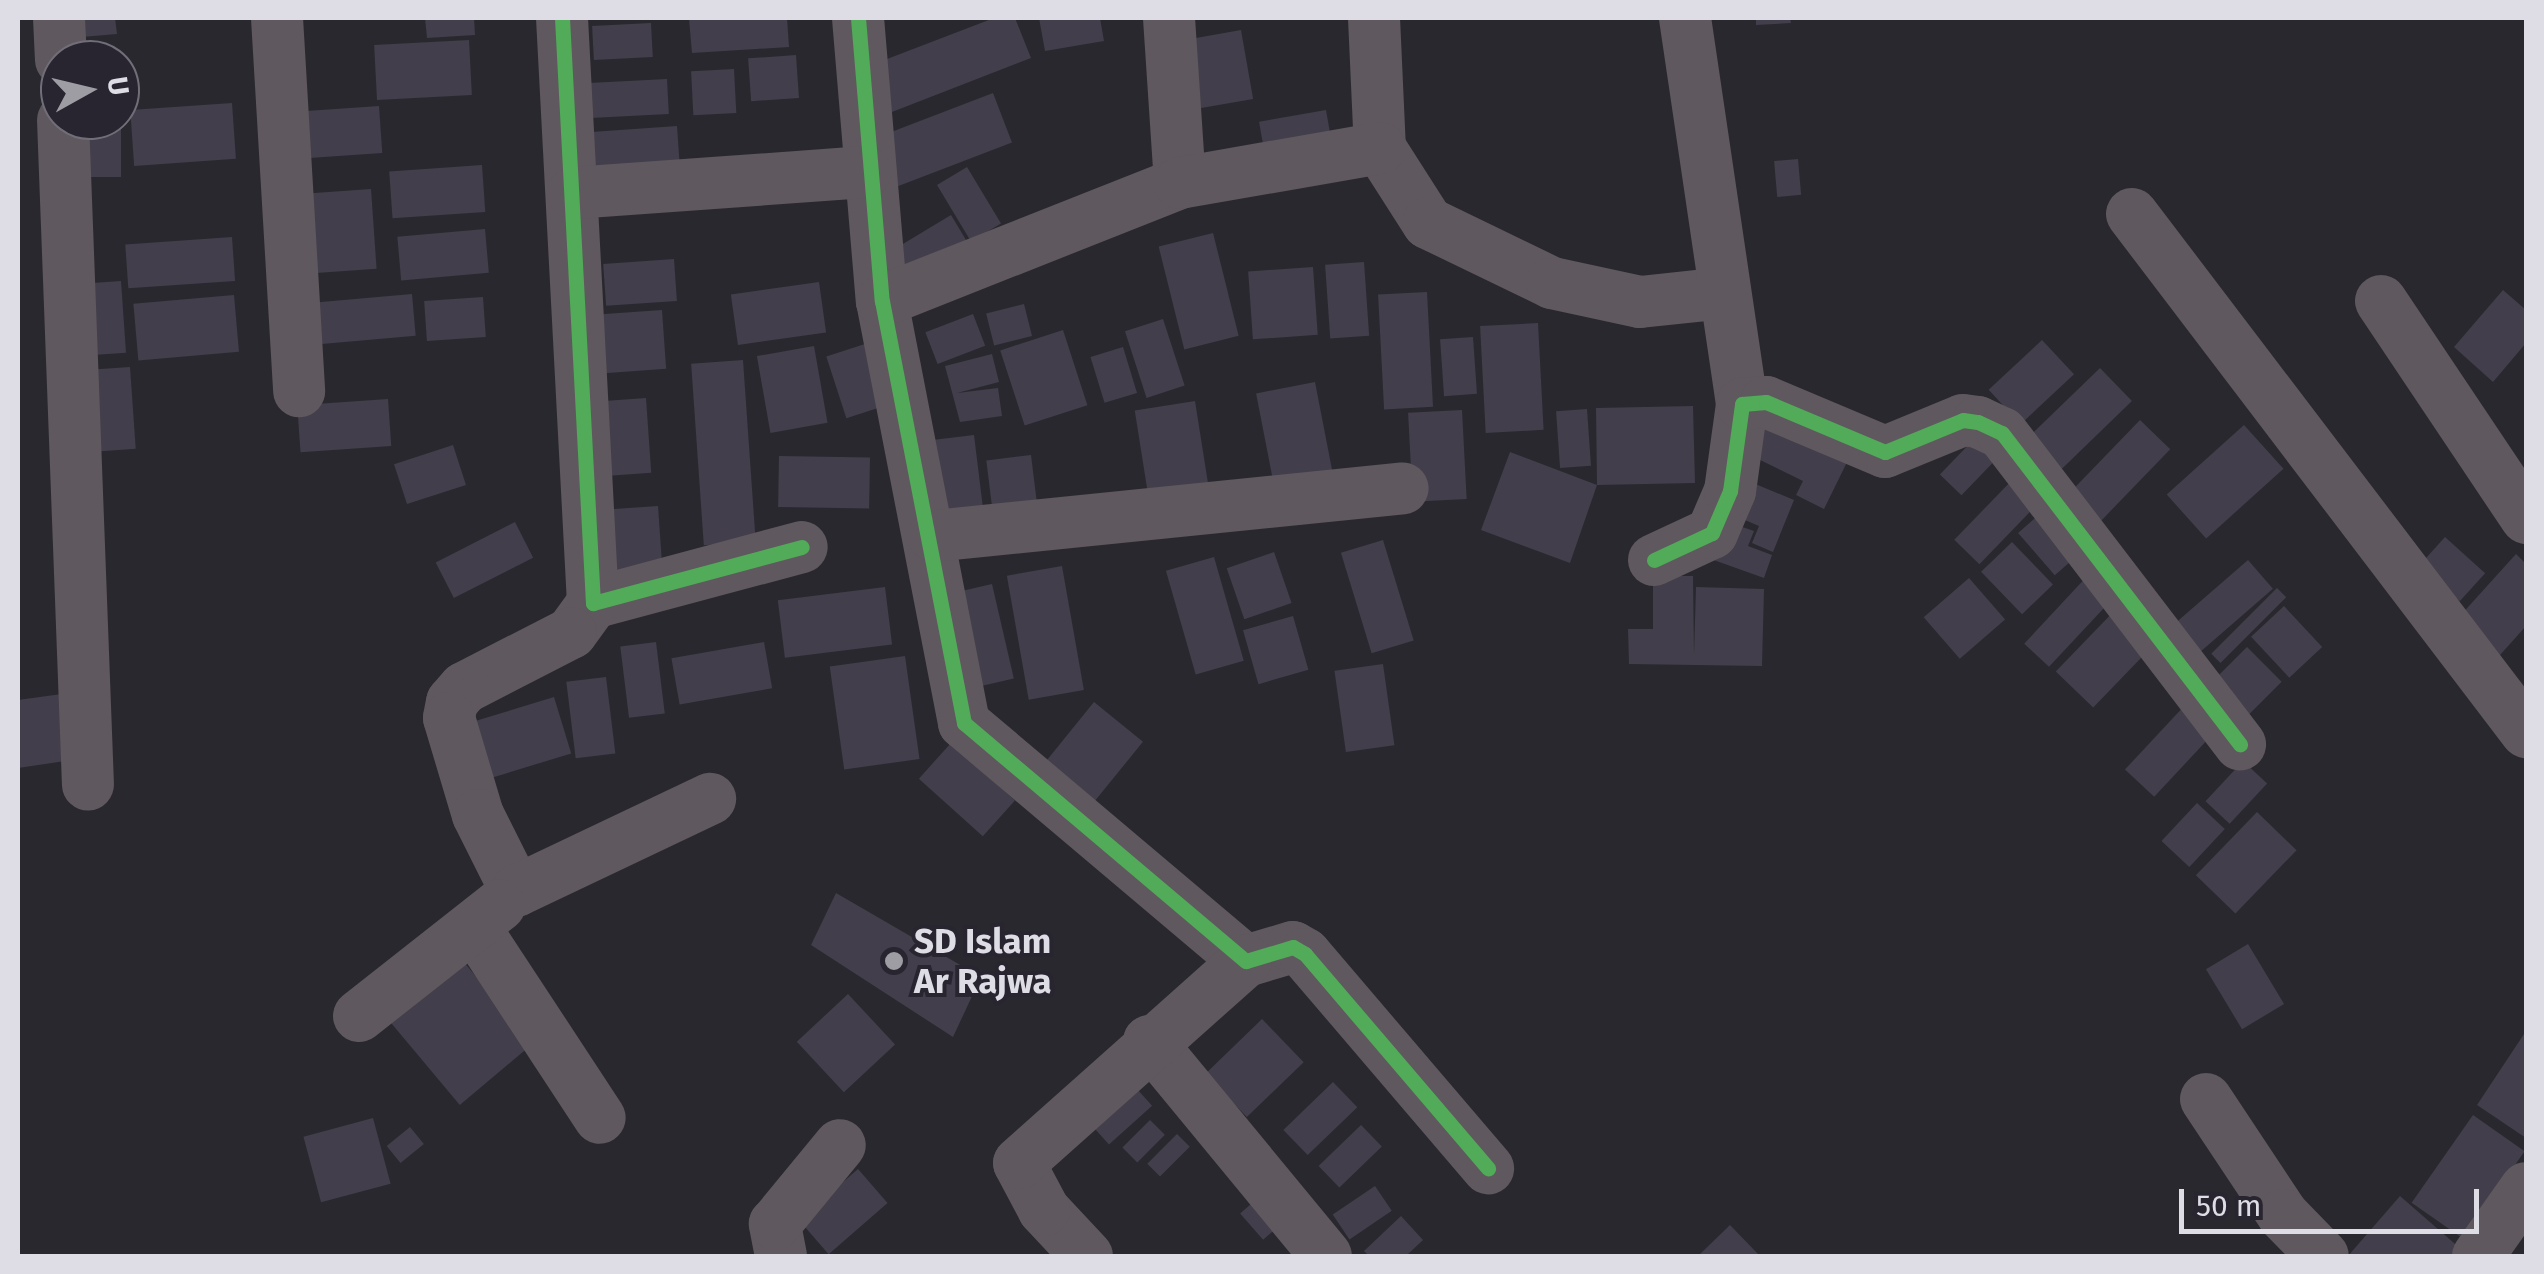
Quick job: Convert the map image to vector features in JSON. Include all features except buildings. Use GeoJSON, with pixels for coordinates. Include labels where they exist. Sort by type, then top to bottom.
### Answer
{"type":"FeatureCollection","features":[{"type":"Feature","properties":{"kind":"street"},"geometry":{"type":"LineString","coordinates":[[277,18],[299,391]]}},
{"type":"Feature","properties":{"kind":"street"},"geometry":{"type":"LineString","coordinates":[[516,891],[478,816],[448,718],[452,702],[464,688],[572,634],[593,604],[562,18]]}},
{"type":"Feature","properties":{"kind":"street"},"geometry":{"type":"LineString","coordinates":[[858,18],[865,172],[882,302],[934,536],[964,724],[1246,961]]}},
{"type":"Feature","properties":{"kind":"street"},"geometry":{"type":"LineString","coordinates":[[1169,18],[1180,184]]}},
{"type":"Feature","properties":{"kind":"street"},"geometry":{"type":"LineString","coordinates":[[1374,18],[1380,148],[1428,223],[1552,283],[1640,302],[1724,293]]}},
{"type":"Feature","properties":{"kind":"street"},"geometry":{"type":"LineString","coordinates":[[1654,560],[1712,533],[1730,491],[1742,404],[1685,18]]}},
{"type":"Feature","properties":{"kind":"street"},"geometry":{"type":"LineString","coordinates":[[64,140],[88,784]]}},
{"type":"Feature","properties":{"kind":"street"},"geometry":{"type":"LineString","coordinates":[[882,302],[1180,184],[1380,148]]}},
{"type":"Feature","properties":{"kind":"street"},"geometry":{"type":"LineString","coordinates":[[572,193],[865,172]]}},
{"type":"Feature","properties":{"kind":"street"},"geometry":{"type":"LineString","coordinates":[[2132,214],[2526,732]]}},
{"type":"Feature","properties":{"kind":"street"},"geometry":{"type":"LineString","coordinates":[[2381,302],[2526,518]]}},
{"type":"Feature","properties":{"kind":"street"},"geometry":{"type":"LineString","coordinates":[[1742,404],[1766,402],[1885,452],[1963,420],[2002,433],[2240,744]]}},
{"type":"Feature","properties":{"kind":"street"},"geometry":{"type":"LineString","coordinates":[[934,536],[1403,488]]}},
{"type":"Feature","properties":{"kind":"street"},"geometry":{"type":"LineString","coordinates":[[593,604],[802,547]]}},
{"type":"Feature","properties":{"kind":"street"},"geometry":{"type":"LineString","coordinates":[[359,1016],[475,928],[516,891],[710,799]]}},
{"type":"Feature","properties":{"kind":"street"},"geometry":{"type":"LineString","coordinates":[[475,928],[600,1118]]}},
{"type":"Feature","properties":{"kind":"street"},"geometry":{"type":"LineString","coordinates":[[1088,1256],[1044,1210],[1020,1163],[1148,1041],[1246,961],[1293,947],[1305,954],[1488,1168]]}},
{"type":"Feature","properties":{"kind":"street"},"geometry":{"type":"LineString","coordinates":[[1148,1041],[1326,1256]]}},
{"type":"Feature","properties":{"kind":"street"},"geometry":{"type":"LineString","coordinates":[[2206,1099],[2283,1215],[2323,1256]]}},
{"type":"Feature","properties":{"kind":"street"},"geometry":{"type":"LineString","coordinates":[[781,1256],[774,1224],[840,1145]]}},
{"type":"Feature","properties":{"kind":"street"},"geometry":{"type":"LineString","coordinates":[[2478,1256],[2526,1188]]}},
{"type":"Feature","properties":{"kind":"cycle path"},"geometry":{"type":"LineString","coordinates":[[562,18],[593,603],[802,547]]}},
{"type":"Feature","properties":{"kind":"cycle path"},"geometry":{"type":"LineString","coordinates":[[858,18],[882,301],[964,723],[1246,961],[1293,947],[1305,954],[1488,1168]]}},
{"type":"Feature","properties":{"kind":"cycle path"},"geometry":{"type":"LineString","coordinates":[[1654,560],[1712,533],[1730,491],[1742,404],[1766,402],[1885,452],[1963,420],[1978,422],[2002,433],[2240,744]]}},
{"type":"Feature","properties":{"kind":"place","name":"SD Islam Ar Rajwa"},"geometry":{"type":"Point","coordinates":[894,961]}}]}
